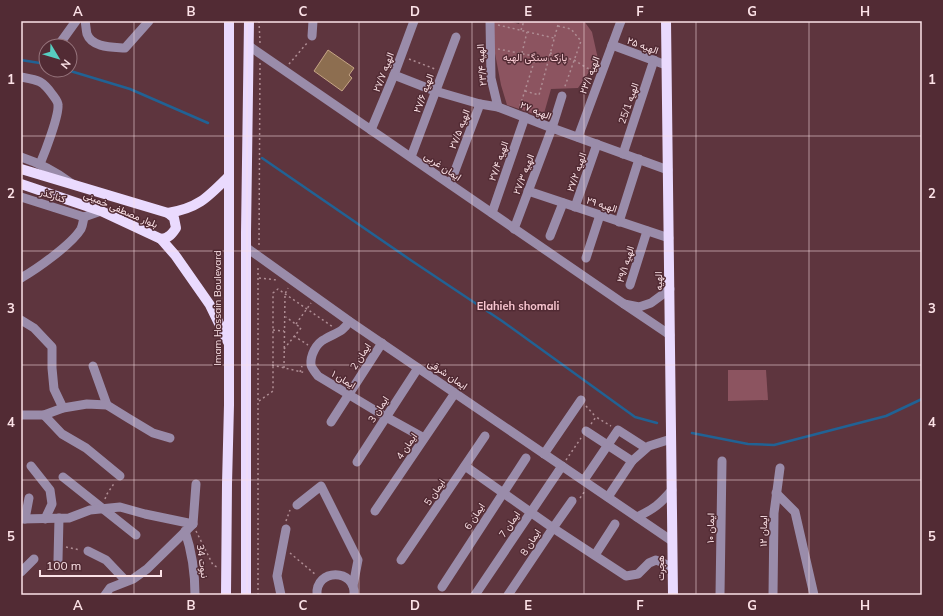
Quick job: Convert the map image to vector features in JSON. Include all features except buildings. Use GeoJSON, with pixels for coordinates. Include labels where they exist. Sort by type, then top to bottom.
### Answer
{"type":"FeatureCollection","features":[{"type":"Feature","properties":{"kind":"main road","name":"Imam Hossain Boulevard"},"geometry":{"type":"LineString","coordinates":[[226,595],[229,343],[229,21]]}},
{"type":"Feature","properties":{"kind":"main road"},"geometry":{"type":"LineString","coordinates":[[246,595],[249,21]]}},
{"type":"Feature","properties":{"kind":"main road","name":"الهیه"},"geometry":{"type":"LineString","coordinates":[[666,21],[672,541]]}},
{"type":"Feature","properties":{"kind":"main road","name":"بلوار مصطفی خمینی"},"geometry":{"type":"LineString","coordinates":[[21,169],[168,213],[195,206],[213,192],[229,176]]}},
{"type":"Feature","properties":{"kind":"main road","name":"بلوار مصطفی خمینی"},"geometry":{"type":"LineString","coordinates":[[21,184],[101,211],[161,239],[176,255],[210,305],[229,343]]}},
{"type":"Feature","properties":{"kind":"main road"},"geometry":{"type":"LineString","coordinates":[[161,239],[171,235],[176,228],[174,218],[168,213]]}},
{"type":"Feature","properties":{"kind":"main road","name":"هجرت"},"geometry":{"type":"LineString","coordinates":[[672,541],[673,595]]}},
{"type":"Feature","properties":{"kind":"street"},"geometry":{"type":"LineString","coordinates":[[64,38],[76,21]]}},
{"type":"Feature","properties":{"kind":"street"},"geometry":{"type":"LineString","coordinates":[[85,21],[87,36],[94,42],[109,47],[125,48],[149,21]]}},
{"type":"Feature","properties":{"kind":"street"},"geometry":{"type":"LineString","coordinates":[[312,21],[312,36]]}},
{"type":"Feature","properties":{"kind":"street","name":"الهیه ۲۷/۷"},"geometry":{"type":"LineString","coordinates":[[372,130],[414,21]]}},
{"type":"Feature","properties":{"kind":"street","name":"الهیه ۲۳/۱"},"geometry":{"type":"LineString","coordinates":[[578,137],[621,21]]}},
{"type":"Feature","properties":{"kind":"street","name":"الهیه ۲۳/۴"},"geometry":{"type":"LineString","coordinates":[[490,22],[492,78],[498,107]]}},
{"type":"Feature","properties":{"kind":"street","name":"الهیه ۲۷/۶"},"geometry":{"type":"LineString","coordinates":[[411,157],[456,37]]}},
{"type":"Feature","properties":{"kind":"street","name":"الهیه ۲۵"},"geometry":{"type":"LineString","coordinates":[[612,45],[666,65]]}},
{"type":"Feature","properties":{"kind":"street","name":"ایمان غربی"},"geometry":{"type":"LineString","coordinates":[[249,46],[670,335]]}},
{"type":"Feature","properties":{"kind":"street","name":"الهیه 25/1"},"geometry":{"type":"LineString","coordinates":[[623,154],[654,60]]}},
{"type":"Feature","properties":{"kind":"street","name":"الهیه ۲۷"},"geometry":{"type":"LineString","coordinates":[[394,75],[435,91],[480,104],[498,107],[668,170]]}},
{"type":"Feature","properties":{"kind":"street"},"geometry":{"type":"LineString","coordinates":[[21,77],[34,79],[45,84],[55,97],[58,105],[56,120],[40,164]]}},
{"type":"Feature","properties":{"kind":"street","name":"الهیه ۲۷/۳"},"geometry":{"type":"LineString","coordinates":[[514,229],[552,128],[562,96]]}},
{"type":"Feature","properties":{"kind":"street","name":"الهیه ۲۷/۵"},"geometry":{"type":"LineString","coordinates":[[450,184],[480,104]]}},
{"type":"Feature","properties":{"kind":"street","name":"الهیه ۲۷/۴"},"geometry":{"type":"LineString","coordinates":[[492,213],[525,117]]}},
{"type":"Feature","properties":{"kind":"street","name":"الهیه ۲۷/۲"},"geometry":{"type":"LineString","coordinates":[[576,207],[597,144]]}},
{"type":"Feature","properties":{"kind":"street","name":"کنارگذر"},"geometry":{"type":"LineString","coordinates":[[21,157],[40,164],[57,173],[73,185]]}},
{"type":"Feature","properties":{"kind":"street"},"geometry":{"type":"LineString","coordinates":[[619,222],[639,159]]}},
{"type":"Feature","properties":{"kind":"street","name":"الهیه ۲۹"},"geometry":{"type":"LineString","coordinates":[[528,190],[562,203],[669,238]]}},
{"type":"Feature","properties":{"kind":"street","name":"کنارگذر"},"geometry":{"type":"LineString","coordinates":[[21,197],[84,217]]}},
{"type":"Feature","properties":{"kind":"street"},"geometry":{"type":"LineString","coordinates":[[550,236],[562,203]]}},
{"type":"Feature","properties":{"kind":"street"},"geometry":{"type":"LineString","coordinates":[[21,278],[35,270],[75,238],[82,227],[84,217],[101,211]]}},
{"type":"Feature","properties":{"kind":"street"},"geometry":{"type":"LineString","coordinates":[[586,258],[600,215]]}},
{"type":"Feature","properties":{"kind":"street","name":"الهیه ۲۹/۱"},"geometry":{"type":"LineString","coordinates":[[630,285],[647,231]]}},
{"type":"Feature","properties":{"kind":"street","name":"ایمان شرقی"},"geometry":{"type":"LineString","coordinates":[[247,248],[290,284],[316,297],[672,541]]}},
{"type":"Feature","properties":{"kind":"street"},"geometry":{"type":"LineString","coordinates":[[624,304],[640,307],[651,303],[670,289]]}},
{"type":"Feature","properties":{"kind":"street"},"geometry":{"type":"LineString","coordinates":[[21,320],[34,328],[52,347],[54,389],[63,408]]}},
{"type":"Feature","properties":{"kind":"street","name":"ایمان ۱"},"geometry":{"type":"LineString","coordinates":[[349,321],[346,328],[323,339],[314,350],[311,359],[311,367],[318,376],[424,438]]}},
{"type":"Feature","properties":{"kind":"street","name":"ایمان 2"},"geometry":{"type":"LineString","coordinates":[[332,422],[348,394],[382,343]]}},
{"type":"Feature","properties":{"kind":"street"},"geometry":{"type":"LineString","coordinates":[[93,366],[107,405]]}},
{"type":"Feature","properties":{"kind":"street","name":"ایمان 3"},"geometry":{"type":"LineString","coordinates":[[357,462],[418,368]]}},
{"type":"Feature","properties":{"kind":"street","name":"ایمان 4"},"geometry":{"type":"LineString","coordinates":[[375,511],[455,393]]}},
{"type":"Feature","properties":{"kind":"street"},"geometry":{"type":"LineString","coordinates":[[544,454],[581,400]]}},
{"type":"Feature","properties":{"kind":"street"},"geometry":{"type":"LineString","coordinates":[[21,415],[44,415],[63,408],[87,404],[107,405],[153,433],[170,438]]}},
{"type":"Feature","properties":{"kind":"street"},"geometry":{"type":"LineString","coordinates":[[44,415],[62,434],[86,448],[120,476]]}},
{"type":"Feature","properties":{"kind":"street"},"geometry":{"type":"LineString","coordinates":[[586,482],[618,430],[646,448]]}},
{"type":"Feature","properties":{"kind":"street"},"geometry":{"type":"LineString","coordinates":[[586,431],[632,461]]}},
{"type":"Feature","properties":{"kind":"street","name":"ایمان 5"},"geometry":{"type":"LineString","coordinates":[[401,560],[485,436]]}},
{"type":"Feature","properties":{"kind":"street"},"geometry":{"type":"LineString","coordinates":[[608,497],[632,461],[646,448],[671,439]]}},
{"type":"Feature","properties":{"kind":"street","name":"ایمان 6"},"geometry":{"type":"LineString","coordinates":[[442,587],[526,458]]}},
{"type":"Feature","properties":{"kind":"street","name":"ایمان ۱۰"},"geometry":{"type":"LineString","coordinates":[[720,595],[722,461]]}},
{"type":"Feature","properties":{"kind":"street"},"geometry":{"type":"LineString","coordinates":[[31,466],[50,490],[52,504],[45,519]]}},
{"type":"Feature","properties":{"kind":"street"},"geometry":{"type":"LineString","coordinates":[[464,466],[553,528],[626,576],[638,574],[649,563],[656,560],[672,568]]}},
{"type":"Feature","properties":{"kind":"street","name":"ایمان 7"},"geometry":{"type":"LineString","coordinates":[[475,595],[562,466]]}},
{"type":"Feature","properties":{"kind":"street","name":"ایمان ۱۲"},"geometry":{"type":"LineString","coordinates":[[772,595],[774,513],[780,468]]}},
{"type":"Feature","properties":{"kind":"street"},"geometry":{"type":"LineString","coordinates":[[63,477],[101,509],[136,535]]}},
{"type":"Feature","properties":{"kind":"street"},"geometry":{"type":"LineString","coordinates":[[105,595],[110,588],[133,579],[147,569],[193,524],[196,484]]}},
{"type":"Feature","properties":{"kind":"street"},"geometry":{"type":"LineString","coordinates":[[297,505],[321,486],[358,560],[353,590]]}},
{"type":"Feature","properties":{"kind":"street"},"geometry":{"type":"LineString","coordinates":[[637,517],[660,504],[672,490]]}},
{"type":"Feature","properties":{"kind":"street"},"geometry":{"type":"LineString","coordinates":[[776,493],[795,512],[814,595]]}},
{"type":"Feature","properties":{"kind":"street"},"geometry":{"type":"LineString","coordinates":[[29,498],[23,519],[69,518],[90,510],[120,507],[193,524]]}},
{"type":"Feature","properties":{"kind":"street","name":"ایمان 8"},"geometry":{"type":"LineString","coordinates":[[508,595],[572,501]]}},
{"type":"Feature","properties":{"kind":"street"},"geometry":{"type":"LineString","coordinates":[[58,560],[59,518]]}},
{"type":"Feature","properties":{"kind":"street"},"geometry":{"type":"LineString","coordinates":[[595,555],[614,524]]}},
{"type":"Feature","properties":{"kind":"street"},"geometry":{"type":"LineString","coordinates":[[281,595],[277,576],[286,529]]}},
{"type":"Feature","properties":{"kind":"street","name":"نبوت 34"},"geometry":{"type":"LineString","coordinates":[[185,531],[194,566],[195,595]]}},
{"type":"Feature","properties":{"kind":"street"},"geometry":{"type":"LineString","coordinates":[[88,551],[106,560],[126,581]]}},
{"type":"Feature","properties":{"kind":"street"},"geometry":{"type":"LineString","coordinates":[[21,572],[34,559]]}},
{"type":"Feature","properties":{"kind":"street"},"geometry":{"type":"LineString","coordinates":[[317,595],[318,586],[322,580],[332,575],[345,577],[353,590]]}},
{"type":"Feature","properties":{"kind":"path"},"geometry":{"type":"LineString","coordinates":[[258,595],[259,21]]}},
{"type":"Feature","properties":{"kind":"path"},"geometry":{"type":"LineString","coordinates":[[521,30],[524,21]]}},
{"type":"Feature","properties":{"kind":"path"},"geometry":{"type":"LineString","coordinates":[[525,90],[538,95],[559,21]]}},
{"type":"Feature","properties":{"kind":"path"},"geometry":{"type":"LineString","coordinates":[[490,22],[554,38]]}},
{"type":"Feature","properties":{"kind":"path"},"geometry":{"type":"LineString","coordinates":[[558,26],[571,29],[581,41],[562,96]]}},
{"type":"Feature","properties":{"kind":"path"},"geometry":{"type":"LineString","coordinates":[[522,53],[527,32]]}},
{"type":"Feature","properties":{"kind":"path"},"geometry":{"type":"LineString","coordinates":[[284,70],[312,36]]}},
{"type":"Feature","properties":{"kind":"path"},"geometry":{"type":"LineString","coordinates":[[491,47],[549,59]]}},
{"type":"Feature","properties":{"kind":"path"},"geometry":{"type":"LineString","coordinates":[[550,53],[574,60],[587,68],[602,72]]}},
{"type":"Feature","properties":{"kind":"path"},"geometry":{"type":"LineString","coordinates":[[520,106],[536,56]]}},
{"type":"Feature","properties":{"kind":"path"},"geometry":{"type":"LineString","coordinates":[[401,57],[443,71]]}},
{"type":"Feature","properties":{"kind":"path"},"geometry":{"type":"LineString","coordinates":[[258,278],[278,280]]}},
{"type":"Feature","properties":{"kind":"path"},"geometry":{"type":"LineString","coordinates":[[283,284],[290,284],[285,294],[284,368]]}},
{"type":"Feature","properties":{"kind":"path"},"geometry":{"type":"LineString","coordinates":[[259,401],[273,391],[273,293],[278,289],[335,328],[331,330]]}},
{"type":"Feature","properties":{"kind":"path"},"geometry":{"type":"LineString","coordinates":[[296,324],[316,297]]}},
{"type":"Feature","properties":{"kind":"path"},"geometry":{"type":"LineString","coordinates":[[284,349],[301,328],[285,316]]}},
{"type":"Feature","properties":{"kind":"path"},"geometry":{"type":"LineString","coordinates":[[273,330],[284,331]]}},
{"type":"Feature","properties":{"kind":"path"},"geometry":{"type":"LineString","coordinates":[[294,336],[310,346]]}},
{"type":"Feature","properties":{"kind":"path"},"geometry":{"type":"LineString","coordinates":[[300,372],[304,361]]}},
{"type":"Feature","properties":{"kind":"path"},"geometry":{"type":"LineString","coordinates":[[272,365],[318,376]]}},
{"type":"Feature","properties":{"kind":"path"},"geometry":{"type":"LineString","coordinates":[[581,400],[596,417]]}},
{"type":"Feature","properties":{"kind":"path"},"geometry":{"type":"LineString","coordinates":[[101,509],[107,494],[120,476]]}},
{"type":"Feature","properties":{"kind":"path"},"geometry":{"type":"LineString","coordinates":[[572,501],[579,500],[586,482]]}},
{"type":"Feature","properties":{"kind":"path"},"geometry":{"type":"LineString","coordinates":[[286,529],[286,519],[291,507],[297,505]]}},
{"type":"Feature","properties":{"kind":"path"},"geometry":{"type":"LineString","coordinates":[[193,524],[213,565],[219,568]]}},
{"type":"Feature","properties":{"kind":"path"},"geometry":{"type":"LineString","coordinates":[[58,546],[88,551]]}},
{"type":"Feature","properties":{"kind":"path"},"geometry":{"type":"LineString","coordinates":[[282,547],[322,580]]}},
{"type":"Feature","properties":{"kind":"green space","name":"پارک سنگی الهیه"},"geometry":{"type":"Polygon","coordinates":[[[494,21],[509,21],[519,24],[520,21],[584,21],[592,32],[598,59],[578,88],[551,89],[543,117],[507,105],[501,85],[493,43],[494,21]]]}},
{"type":"Feature","properties":{"kind":"green space"},"geometry":{"type":"Polygon","coordinates":[[[728,370],[766,370],[768,400],[728,401],[728,370]]]}},
{"type":"Feature","properties":{"kind":"waterway"},"geometry":{"type":"LineString","coordinates":[[21,60],[38,63]]}},
{"type":"Feature","properties":{"kind":"waterway"},"geometry":{"type":"LineString","coordinates":[[78,73],[130,89],[208,123]]}},
{"type":"Feature","properties":{"kind":"waterway"},"geometry":{"type":"LineString","coordinates":[[262,158],[502,321],[635,417],[657,423]]}},
{"type":"Feature","properties":{"kind":"waterway"},"geometry":{"type":"LineString","coordinates":[[692,433],[748,444],[774,445],[886,416],[922,399]]}},
{"type":"Feature","properties":{"kind":"district","name":"Elahieh shomali"},"geometry":{"type":"Point","coordinates":[518,306]}}]}
